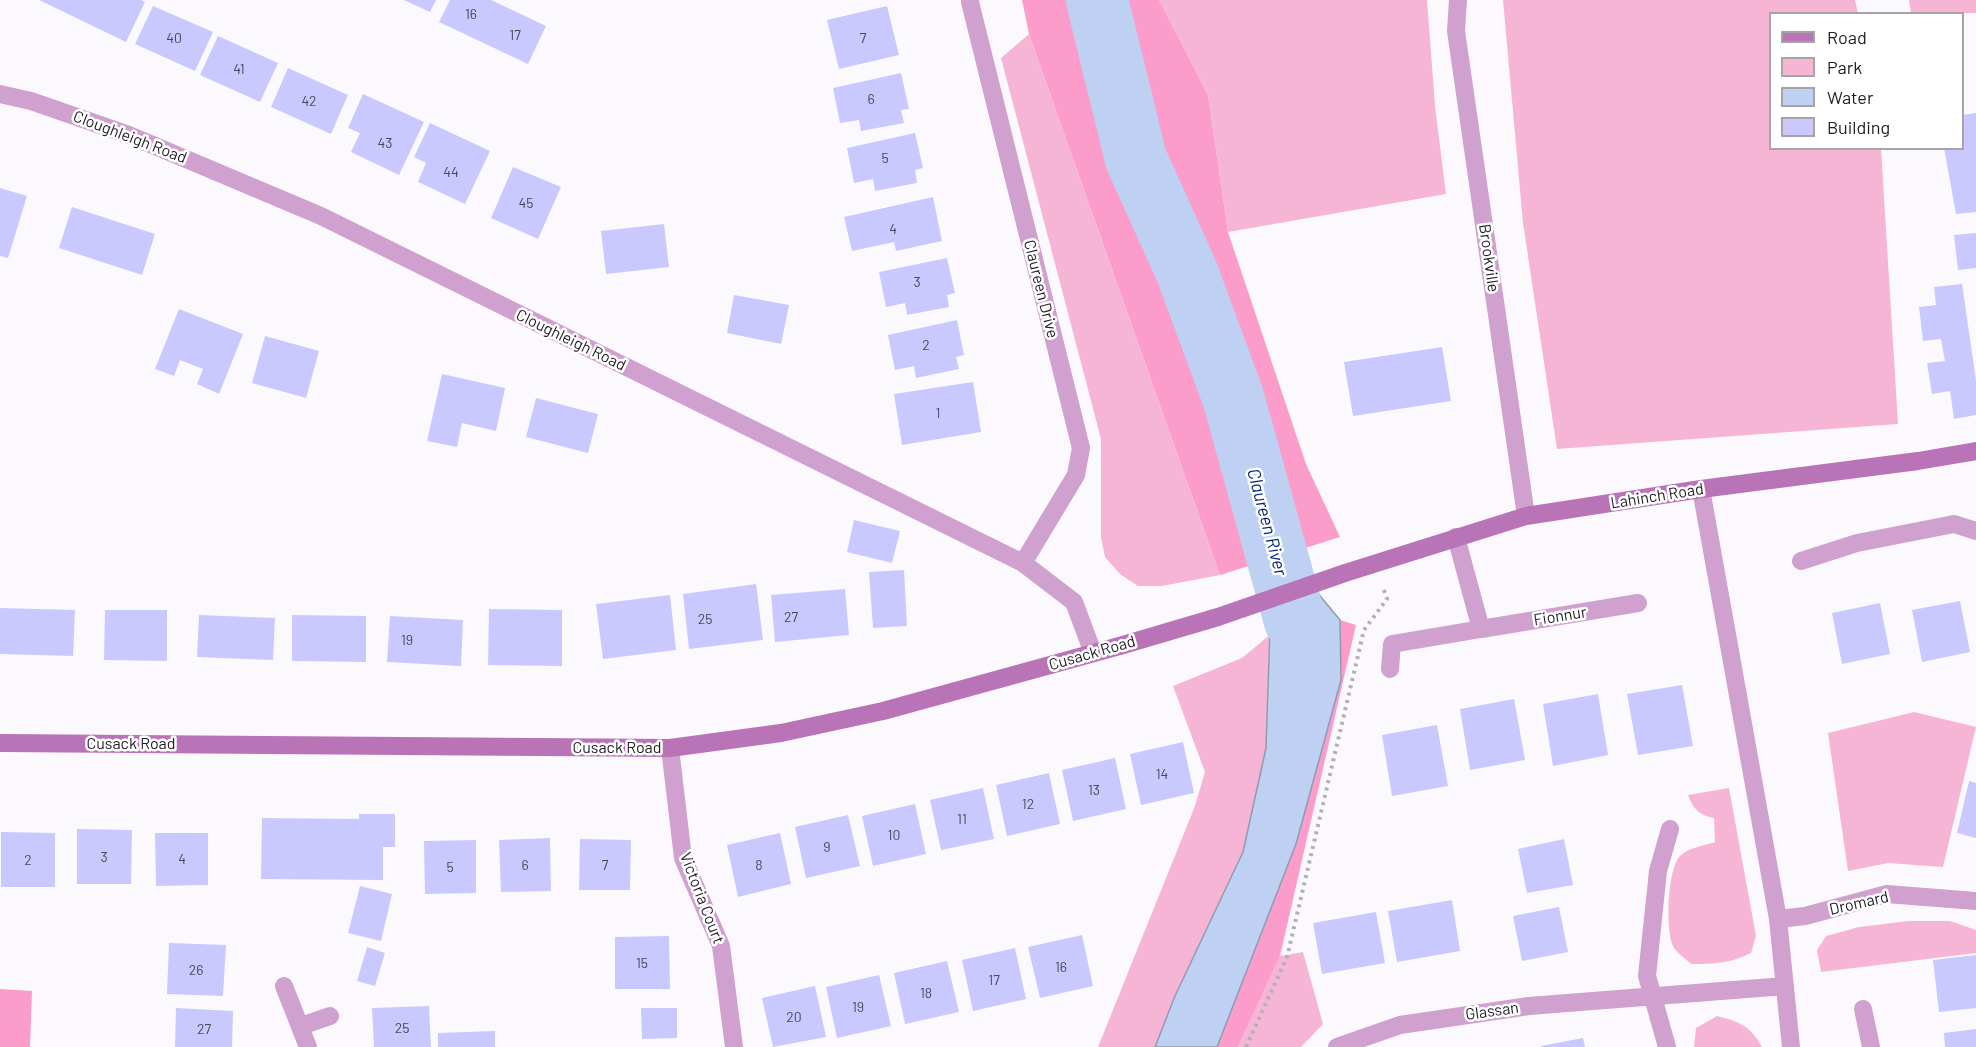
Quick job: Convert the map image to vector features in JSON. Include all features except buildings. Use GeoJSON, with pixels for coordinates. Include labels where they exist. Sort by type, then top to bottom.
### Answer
{"type":"FeatureCollection","features":[{"type":"Feature","properties":{"kind":"main road","name":"Lahinch Road"},"geometry":{"type":"LineString","coordinates":[[1345,573],[1526,516],[1976,451]]}},
{"type":"Feature","properties":{"kind":"main road","name":"Cusack Road"},"geometry":{"type":"LineString","coordinates":[[0,743],[670,748],[782,733],[860,716],[1218,617],[1345,573]]}},
{"type":"Feature","properties":{"kind":"street","name":"Brookville"},"geometry":{"type":"LineString","coordinates":[[1458,0],[1456,31],[1526,516]]}},
{"type":"Feature","properties":{"kind":"street","name":"Claureen Drive"},"geometry":{"type":"LineString","coordinates":[[970,2],[1081,448],[1076,475],[1023,563]]}},
{"type":"Feature","properties":{"kind":"street","name":"Cloughleigh Road"},"geometry":{"type":"LineString","coordinates":[[0,94],[129,135],[321,216],[1023,563],[1074,602],[1093,653]]}},
{"type":"Feature","properties":{"kind":"street"},"geometry":{"type":"LineString","coordinates":[[1701,489],[1778,919],[1791,1047]]}},
{"type":"Feature","properties":{"kind":"street"},"geometry":{"type":"LineString","coordinates":[[1801,561],[1857,543],[1954,524],[1976,531]]}},
{"type":"Feature","properties":{"kind":"street"},"geometry":{"type":"LineString","coordinates":[[1456,537],[1481,628]]}},
{"type":"Feature","properties":{"kind":"street","name":"Fionnur"},"geometry":{"type":"LineString","coordinates":[[1390,669],[1392,644],[1638,603]]}},
{"type":"Feature","properties":{"kind":"street","name":"Victoria Court"},"geometry":{"type":"LineString","coordinates":[[670,748],[683,858],[721,946],[734,1047]]}},
{"type":"Feature","properties":{"kind":"street"},"geometry":{"type":"LineString","coordinates":[[1666,1047],[1647,976],[1658,871],[1670,830]]}},
{"type":"Feature","properties":{"kind":"street","name":"Dromard"},"geometry":{"type":"LineString","coordinates":[[1778,919],[1805,916],[1887,894],[1976,901]]}},
{"type":"Feature","properties":{"kind":"street"},"geometry":{"type":"LineString","coordinates":[[285,986],[308,1047]]}},
{"type":"Feature","properties":{"kind":"street","name":"Glassan"},"geometry":{"type":"LineString","coordinates":[[1337,1047],[1400,1025],[1529,1006],[1785,986]]}},
{"type":"Feature","properties":{"kind":"street"},"geometry":{"type":"LineString","coordinates":[[1863,1009],[1871,1047]]}},
{"type":"Feature","properties":{"kind":"street"},"geometry":{"type":"LineString","coordinates":[[301,1026],[330,1016]]}},
{"type":"Feature","properties":{"kind":"path"},"geometry":{"type":"LineString","coordinates":[[1246,1047],[1287,957],[1364,630],[1387,599],[1377,563]]}},
{"type":"Feature","properties":{"kind":"green space"},"geometry":{"type":"Polygon","coordinates":[[[1159,0],[1427,0],[1435,106],[1446,194],[1228,232],[1208,95],[1159,0]]]}},
{"type":"Feature","properties":{"kind":"green space"},"geometry":{"type":"Polygon","coordinates":[[[1503,0],[1855,0],[1858,12],[1769,12],[1769,150],[1881,150],[1898,424],[1557,449],[1523,223],[1503,0]]]}},
{"type":"Feature","properties":{"kind":"green space"},"geometry":{"type":"Polygon","coordinates":[[[1909,0],[1976,0],[1976,13],[1911,12],[1909,0]]]}},
{"type":"Feature","properties":{"kind":"green space"},"geometry":{"type":"Polygon","coordinates":[[[1029,34],[1220,575],[1162,586],[1138,586],[1120,574],[1105,557],[1101,538],[1101,439],[1001,58],[1029,34]]]}},
{"type":"Feature","properties":{"kind":"green space"},"geometry":{"type":"Polygon","coordinates":[[[1272,633],[1266,748],[1243,852],[1175,996],[1155,1047],[1098,1047],[1195,806],[1205,772],[1173,686],[1242,658],[1272,633]]]}},
{"type":"Feature","properties":{"kind":"green space"},"geometry":{"type":"Polygon","coordinates":[[[1914,712],[1976,727],[1943,867],[1888,863],[1848,871],[1828,733],[1914,712]]]}},
{"type":"Feature","properties":{"kind":"green space"},"geometry":{"type":"Polygon","coordinates":[[[1729,788],[1756,936],[1751,953],[1722,962],[1691,964],[1675,950],[1670,936],[1668,912],[1672,873],[1680,856],[1684,853],[1715,842],[1714,818],[1698,811],[1688,795],[1729,788]]]}},
{"type":"Feature","properties":{"kind":"green space"},"geometry":{"type":"Polygon","coordinates":[[[1909,921],[1950,921],[1976,930],[1976,953],[1821,972],[1817,950],[1826,936],[1859,927],[1909,921]]]}},
{"type":"Feature","properties":{"kind":"green space"},"geometry":{"type":"Polygon","coordinates":[[[1303,952],[1323,1024],[1301,1047],[1238,1047],[1280,956],[1303,952]]]}},
{"type":"Feature","properties":{"kind":"green space"},"geometry":{"type":"Polygon","coordinates":[[[1717,1016],[1748,1029],[1762,1047],[1694,1047],[1696,1028],[1717,1016]]]}},
{"type":"Feature","properties":{"kind":"shaded area"},"geometry":{"type":"Polygon","coordinates":[[[1022,0],[1159,0],[1208,95],[1228,232],[1306,464],[1340,537],[1220,575],[1029,34],[1022,0]]]}},
{"type":"Feature","properties":{"kind":"shaded area"},"geometry":{"type":"Polygon","coordinates":[[[1340,620],[1356,625],[1280,956],[1238,1047],[1217,1047],[1296,844],[1341,680],[1340,620]]]}},
{"type":"Feature","properties":{"kind":"shaded area"},"geometry":{"type":"Polygon","coordinates":[[[0,989],[32,991],[30,1047],[0,1047],[0,989]]]}},
{"type":"Feature","properties":{"kind":"water"},"geometry":{"type":"Polygon","coordinates":[[[1273,539],[1340,620],[1341,680],[1296,844],[1217,1047],[1155,1047],[1175,996],[1243,852],[1266,748],[1273,539]]]}},
{"type":"Feature","properties":{"kind":"waterway","name":"Claureen River"},"geometry":{"type":"LineString","coordinates":[[1097,0],[1136,159],[1187,272],[1233,397],[1295,621]]}}]}
